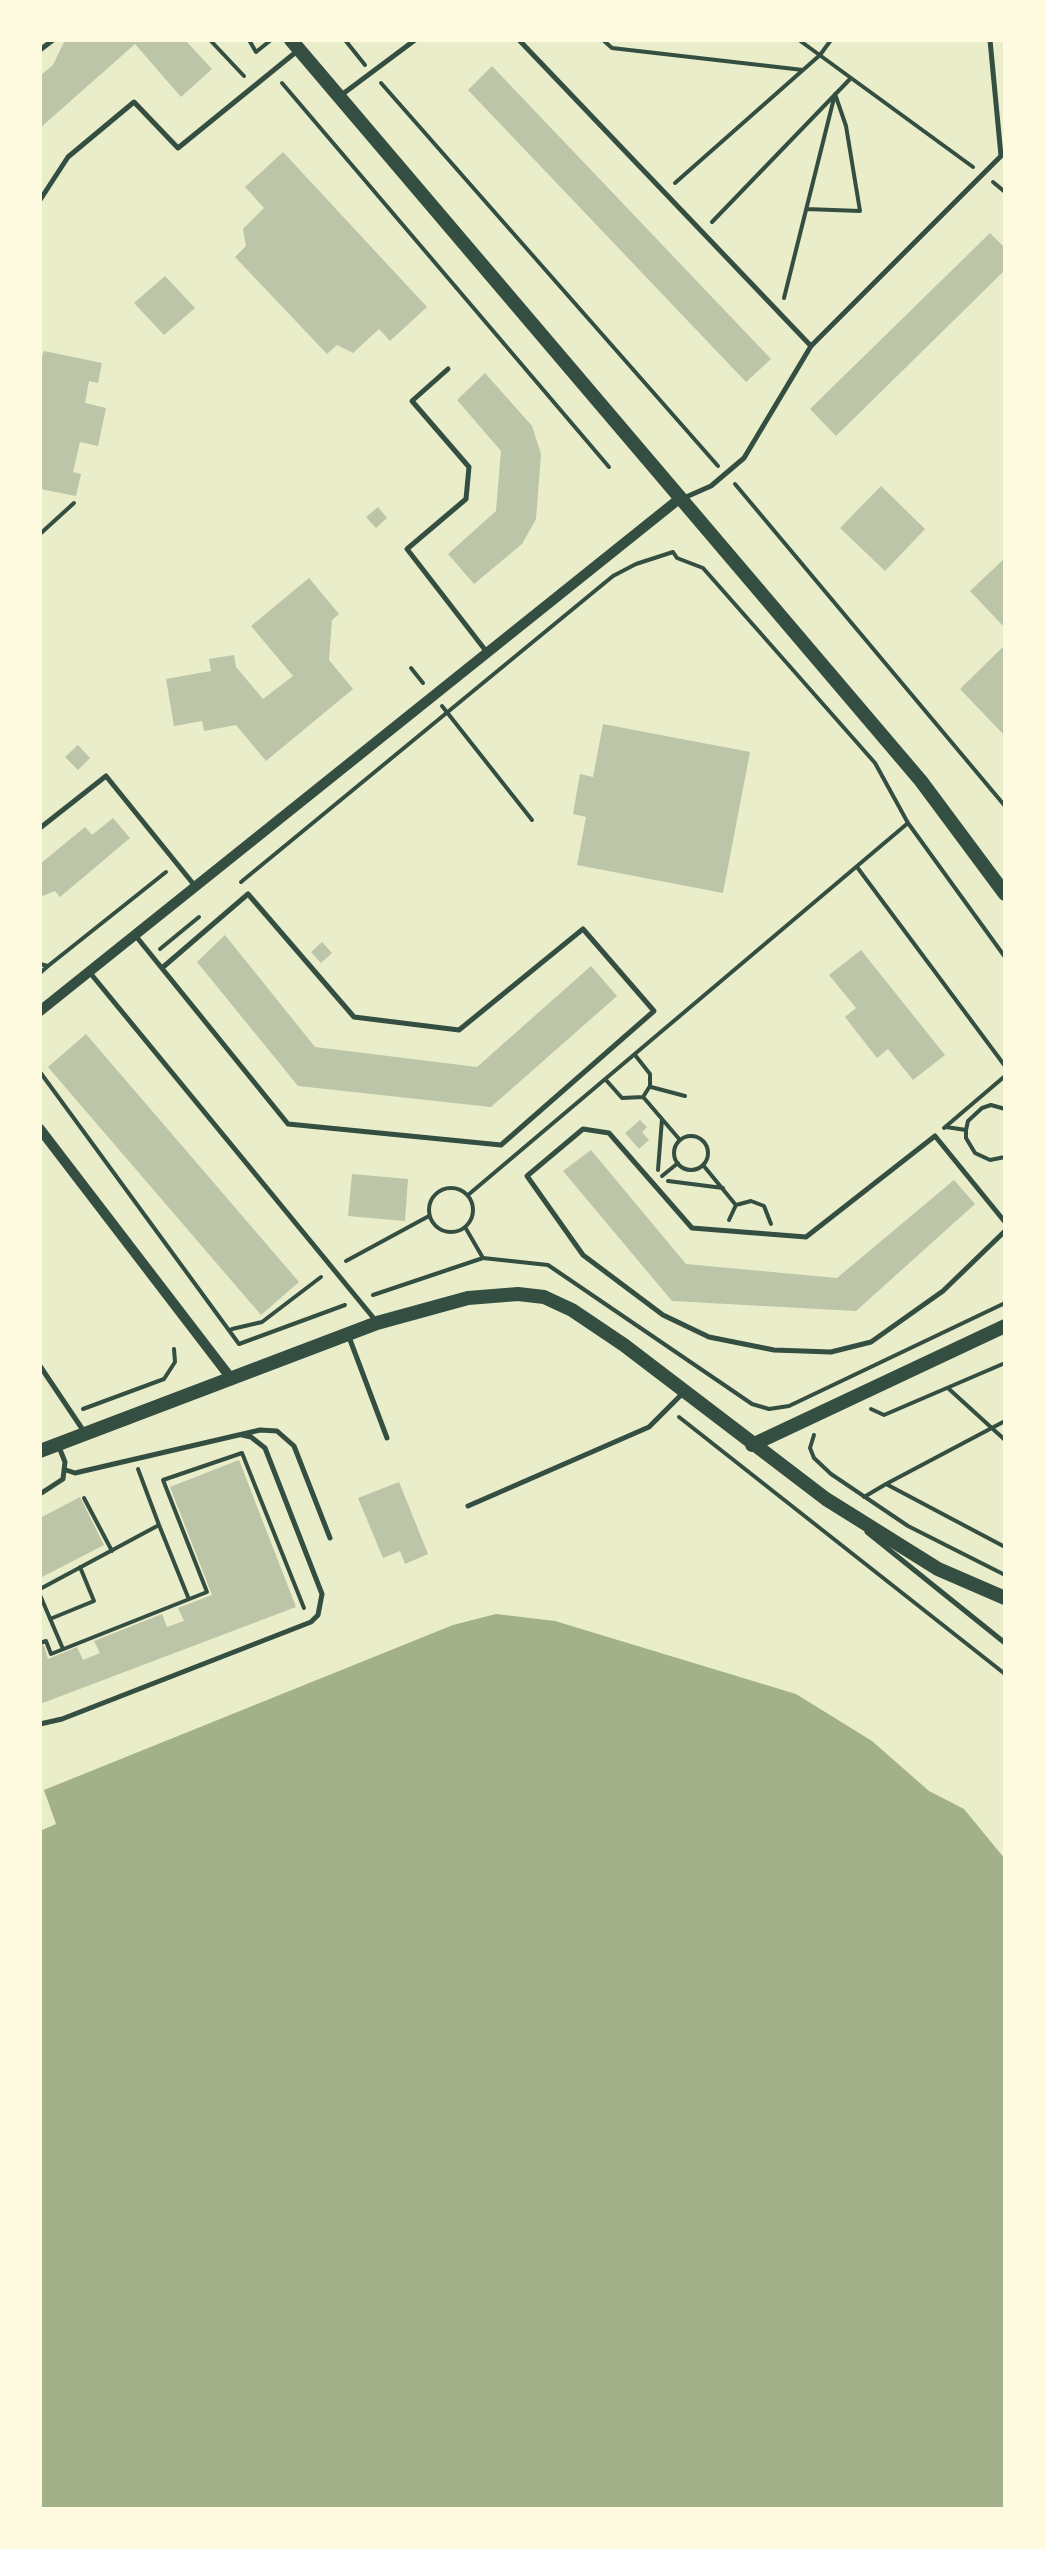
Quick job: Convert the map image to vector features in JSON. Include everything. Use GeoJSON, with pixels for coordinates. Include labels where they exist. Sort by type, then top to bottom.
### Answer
{"type":"FeatureCollection","features":[{"type":"Feature","properties":{"kind":"main road"},"geometry":{"type":"LineString","coordinates":[[295,45],[921,781],[1005,894]]}},
{"type":"Feature","properties":{"kind":"main road"},"geometry":{"type":"LineString","coordinates":[[40,1450],[377,1323],[468,1298],[518,1294],[544,1297],[624,1344],[826,1499],[938,1569],[1005,1598]]}},
{"type":"Feature","properties":{"kind":"main road"},"geometry":{"type":"LineString","coordinates":[[752,1445],[1005,1326]]}},
{"type":"Feature","properties":{"kind":"street"},"geometry":{"type":"LineString","coordinates":[[40,1011],[679,499]]}},
{"type":"Feature","properties":{"kind":"street"},"geometry":{"type":"LineString","coordinates":[[40,1129],[230,1377]]}},
{"type":"Feature","properties":{"kind":"lane"},"geometry":{"type":"LineString","coordinates":[[40,50],[53,40]]}},
{"type":"Feature","properties":{"kind":"lane"},"geometry":{"type":"LineString","coordinates":[[338,98],[415,40]]}},
{"type":"Feature","properties":{"kind":"lane"},"geometry":{"type":"LineString","coordinates":[[519,40],[811,346]]}},
{"type":"Feature","properties":{"kind":"lane"},"geometry":{"type":"LineString","coordinates":[[679,499],[698,494],[744,458],[811,346],[1001,156],[990,40]]}},
{"type":"Feature","properties":{"kind":"lane"},"geometry":{"type":"LineString","coordinates":[[40,200],[68,157],[134,102],[178,148],[254,87],[295,45]]}},
{"type":"Feature","properties":{"kind":"lane"},"geometry":{"type":"LineString","coordinates":[[448,369],[412,401],[469,468],[466,498],[407,549],[486,651]]}},
{"type":"Feature","properties":{"kind":"lane"},"geometry":{"type":"LineString","coordinates":[[40,828],[106,776],[195,886]]}},
{"type":"Feature","properties":{"kind":"lane"},"geometry":{"type":"LineString","coordinates":[[135,935],[288,1124],[501,1145],[654,1011],[584,929],[459,1030],[354,1017],[248,894],[162,968]]}},
{"type":"Feature","properties":{"kind":"lane"},"geometry":{"type":"LineString","coordinates":[[89,971],[377,1323]]}},
{"type":"Feature","properties":{"kind":"lane"},"geometry":{"type":"LineString","coordinates":[[1005,1222],[935,1136],[806,1236],[692,1228],[609,1132],[583,1129],[527,1176],[583,1255],[663,1316],[709,1337],[774,1350],[830,1352],[870,1342],[943,1292],[1005,1232]]}},
{"type":"Feature","properties":{"kind":"lane"},"geometry":{"type":"LineString","coordinates":[[348,1334],[387,1438]]}},
{"type":"Feature","properties":{"kind":"lane"},"geometry":{"type":"LineString","coordinates":[[40,1366],[85,1432]]}},
{"type":"Feature","properties":{"kind":"lane"},"geometry":{"type":"LineString","coordinates":[[468,1506],[649,1428],[684,1392]]}},
{"type":"Feature","properties":{"kind":"lane"},"geometry":{"type":"LineString","coordinates":[[66,1470],[75,1473],[242,1434],[277,1430],[291,1440],[330,1538]]}},
{"type":"Feature","properties":{"kind":"lane"},"geometry":{"type":"LineString","coordinates":[[40,1724],[62,1719],[310,1622],[318,1615],[322,1594],[265,1448],[242,1434]]}},
{"type":"Feature","properties":{"kind":"lane"},"geometry":{"type":"LineString","coordinates":[[40,1494],[57,1486],[66,1470],[58,1443]]}},
{"type":"Feature","properties":{"kind":"lane"},"geometry":{"type":"LineString","coordinates":[[826,1499],[1005,1642]]}},
{"type":"Feature","properties":{"kind":"path"},"geometry":{"type":"LineString","coordinates":[[210,40],[254,87]]}},
{"type":"Feature","properties":{"kind":"path"},"geometry":{"type":"LineString","coordinates":[[249,40],[609,466]]}},
{"type":"Feature","properties":{"kind":"path"},"geometry":{"type":"LineString","coordinates":[[256,52],[271,40]]}},
{"type":"Feature","properties":{"kind":"path"},"geometry":{"type":"LineString","coordinates":[[344,40],[725,474],[1005,806]]}},
{"type":"Feature","properties":{"kind":"path"},"geometry":{"type":"LineString","coordinates":[[603,40],[612,48],[803,70]]}},
{"type":"Feature","properties":{"kind":"path"},"geometry":{"type":"LineString","coordinates":[[799,40],[1005,192]]}},
{"type":"Feature","properties":{"kind":"path"},"geometry":{"type":"LineString","coordinates":[[664,192],[820,55],[831,40]]}},
{"type":"Feature","properties":{"kind":"path"},"geometry":{"type":"LineString","coordinates":[[702,233],[851,78]]}},
{"type":"Feature","properties":{"kind":"path"},"geometry":{"type":"LineString","coordinates":[[780,315],[835,94]]}},
{"type":"Feature","properties":{"kind":"path"},"geometry":{"type":"LineString","coordinates":[[806,209],[860,212],[846,126],[835,94]]}},
{"type":"Feature","properties":{"kind":"path"},"geometry":{"type":"LineString","coordinates":[[40,534],[74,503]]}},
{"type":"Feature","properties":{"kind":"path"},"geometry":{"type":"LineString","coordinates":[[240,882],[613,576],[673,552],[677,558],[703,568],[862,748],[897,799],[908,823],[1005,957]]}},
{"type":"Feature","properties":{"kind":"path"},"geometry":{"type":"LineString","coordinates":[[410,668],[532,820]]}},
{"type":"Feature","properties":{"kind":"path"},"geometry":{"type":"LineString","coordinates":[[468,1196],[908,823]]}},
{"type":"Feature","properties":{"kind":"path"},"geometry":{"type":"LineString","coordinates":[[40,973],[177,864]]}},
{"type":"Feature","properties":{"kind":"path"},"geometry":{"type":"LineString","coordinates":[[857,867],[1005,1066]]}},
{"type":"Feature","properties":{"kind":"path"},"geometry":{"type":"LineString","coordinates":[[152,955],[211,906]]}},
{"type":"Feature","properties":{"kind":"path"},"geometry":{"type":"LineString","coordinates":[[40,964],[48,966]]}},
{"type":"Feature","properties":{"kind":"path"},"geometry":{"type":"LineString","coordinates":[[606,1080],[622,1098],[643,1096],[650,1086],[650,1074],[635,1056]]}},
{"type":"Feature","properties":{"kind":"path"},"geometry":{"type":"LineString","coordinates":[[40,1072],[221,1315]]}},
{"type":"Feature","properties":{"kind":"path"},"geometry":{"type":"LineString","coordinates":[[935,1136],[1005,1076]]}},
{"type":"Feature","properties":{"kind":"path"},"geometry":{"type":"LineString","coordinates":[[650,1086],[686,1096]]}},
{"type":"Feature","properties":{"kind":"path"},"geometry":{"type":"LineString","coordinates":[[643,1096],[680,1140]]}},
{"type":"Feature","properties":{"kind":"path"},"geometry":{"type":"LineString","coordinates":[[1005,1108],[982,1108],[974,1113],[966,1130],[974,1153],[990,1160],[1005,1157]]}},
{"type":"Feature","properties":{"kind":"path"},"geometry":{"type":"LineString","coordinates":[[657,1179],[662,1119]]}},
{"type":"Feature","properties":{"kind":"path"},"geometry":{"type":"LineString","coordinates":[[945,1127],[966,1130]]}},
{"type":"Feature","properties":{"kind":"path"},"geometry":{"type":"LineString","coordinates":[[692,1136],[702,1140],[708,1155],[704,1164],[687,1170],[678,1163],[674,1152],[680,1140],[692,1136]]}},
{"type":"Feature","properties":{"kind":"path"},"geometry":{"type":"LineString","coordinates":[[657,1179],[678,1163]]}},
{"type":"Feature","properties":{"kind":"path"},"geometry":{"type":"LineString","coordinates":[[704,1164],[736,1205]]}},
{"type":"Feature","properties":{"kind":"path"},"geometry":{"type":"LineString","coordinates":[[657,1179],[722,1188]]}},
{"type":"Feature","properties":{"kind":"path"},"geometry":{"type":"LineString","coordinates":[[451,1188],[468,1196],[474,1204],[474,1214],[465,1227],[452,1233],[434,1225],[429,1206],[433,1196],[451,1188]]}},
{"type":"Feature","properties":{"kind":"path"},"geometry":{"type":"LineString","coordinates":[[728,1230],[736,1205],[751,1201],[764,1206],[772,1234]]}},
{"type":"Feature","properties":{"kind":"path"},"geometry":{"type":"LineString","coordinates":[[465,1227],[484,1258]]}},
{"type":"Feature","properties":{"kind":"path"},"geometry":{"type":"LineString","coordinates":[[72,1413],[164,1379],[175,1362],[174,1348]]}},
{"type":"Feature","properties":{"kind":"path"},"geometry":{"type":"LineString","coordinates":[[870,1408],[884,1415],[1005,1363]]}},
{"type":"Feature","properties":{"kind":"path"},"geometry":{"type":"LineString","coordinates":[[948,1388],[1005,1440]]}},
{"type":"Feature","properties":{"kind":"path"},"geometry":{"type":"LineString","coordinates":[[667,1408],[1005,1674]]}},
{"type":"Feature","properties":{"kind":"path"},"geometry":{"type":"LineString","coordinates":[[864,1498],[1005,1420]]}},
{"type":"Feature","properties":{"kind":"path"},"geometry":{"type":"LineString","coordinates":[[823,1427],[811,1440],[814,1458],[864,1498],[1005,1576]]}},
{"type":"Feature","properties":{"kind":"path"},"geometry":{"type":"LineString","coordinates":[[40,1643],[46,1641],[51,1654],[207,1592],[163,1480],[242,1454],[305,1610]]}},
{"type":"Feature","properties":{"kind":"path"},"geometry":{"type":"LineString","coordinates":[[134,1460],[188,1597]]}},
{"type":"Feature","properties":{"kind":"path"},"geometry":{"type":"LineString","coordinates":[[886,1484],[1005,1547]]}},
{"type":"Feature","properties":{"kind":"path"},"geometry":{"type":"LineString","coordinates":[[84,1498],[112,1550]]}},
{"type":"Feature","properties":{"kind":"path"},"geometry":{"type":"LineString","coordinates":[[62,1649],[40,1592],[159,1525]]}},
{"type":"Feature","properties":{"kind":"path"},"geometry":{"type":"LineString","coordinates":[[50,1619],[94,1600],[80,1567]]}},
{"type":"Feature","properties":{"kind":"shaded area"},"geometry":{"type":"Polygon","coordinates":[[[496,1614],[555,1621],[796,1694],[872,1741],[929,1791],[964,1809],[1005,1859],[1005,2509],[40,2509],[40,1831],[56,1824],[44,1790],[453,1625],[496,1614]]]}},
{"type":"Feature","properties":{"kind":"building"},"geometry":{"type":"Polygon","coordinates":[[[65,40],[185,40],[212,69],[181,97],[135,44],[40,128],[40,76],[53,65],[65,40]]]}},
{"type":"Feature","properties":{"kind":"building"},"geometry":{"type":"Polygon","coordinates":[[[492,66],[771,359],[746,382],[468,90],[492,66]]]}},
{"type":"Feature","properties":{"kind":"building"},"geometry":{"type":"Polygon","coordinates":[[[283,152],[427,307],[390,341],[379,329],[353,353],[337,345],[327,354],[235,257],[246,246],[243,229],[264,208],[245,187],[283,152]]]}},
{"type":"Feature","properties":{"kind":"building"},"geometry":{"type":"Polygon","coordinates":[[[990,233],[1005,248],[1005,270],[836,436],[810,409],[990,233]]]}},
{"type":"Feature","properties":{"kind":"building"},"geometry":{"type":"Polygon","coordinates":[[[165,276],[195,308],[164,335],[134,303],[165,276]]]}},
{"type":"Feature","properties":{"kind":"building"},"geometry":{"type":"Polygon","coordinates":[[[44,351],[102,363],[98,383],[89,381],[85,403],[106,408],[98,446],[80,442],[73,472],[81,474],[76,496],[40,489],[40,362],[44,351]]]}},
{"type":"Feature","properties":{"kind":"building"},"geometry":{"type":"Polygon","coordinates":[[[485,373],[532,426],[541,454],[536,519],[522,544],[474,584],[448,554],[496,511],[501,451],[457,400],[485,373]]]}},
{"type":"Feature","properties":{"kind":"building"},"geometry":{"type":"Polygon","coordinates":[[[881,486],[925,529],[885,571],[840,528],[881,486]]]}},
{"type":"Feature","properties":{"kind":"building"},"geometry":{"type":"Polygon","coordinates":[[[378,507],[387,518],[376,528],[366,517],[378,507]]]}},
{"type":"Feature","properties":{"kind":"building"},"geometry":{"type":"Polygon","coordinates":[[[1005,558],[1005,628],[970,591],[1005,558]]]}},
{"type":"Feature","properties":{"kind":"building"},"geometry":{"type":"Polygon","coordinates":[[[309,578],[339,614],[332,620],[329,660],[353,689],[266,761],[236,725],[204,731],[202,721],[174,726],[166,679],[211,671],[209,659],[234,655],[236,667],[263,699],[293,676],[251,626],[309,578]]]}},
{"type":"Feature","properties":{"kind":"building"},"geometry":{"type":"Polygon","coordinates":[[[1005,645],[1005,736],[960,689],[1005,645]]]}},
{"type":"Feature","properties":{"kind":"building"},"geometry":{"type":"Polygon","coordinates":[[[603,724],[750,752],[723,893],[577,865],[586,817],[573,814],[580,774],[593,777],[603,724]]]}},
{"type":"Feature","properties":{"kind":"building"},"geometry":{"type":"Polygon","coordinates":[[[78,745],[90,758],[78,770],[65,757],[78,745]]]}},
{"type":"Feature","properties":{"kind":"building"},"geometry":{"type":"Polygon","coordinates":[[[113,818],[130,838],[60,897],[55,891],[40,897],[40,864],[85,827],[92,835],[113,818]]]}},
{"type":"Feature","properties":{"kind":"building"},"geometry":{"type":"Polygon","coordinates":[[[225,935],[315,1047],[477,1067],[591,966],[617,996],[491,1107],[298,1086],[197,962],[225,935]]]}},
{"type":"Feature","properties":{"kind":"building"},"geometry":{"type":"Polygon","coordinates":[[[322,942],[332,953],[321,963],[311,952],[322,942]]]}},
{"type":"Feature","properties":{"kind":"building"},"geometry":{"type":"Polygon","coordinates":[[[861,950],[945,1055],[913,1080],[888,1049],[877,1058],[845,1017],[856,1008],[829,975],[861,950]]]}},
{"type":"Feature","properties":{"kind":"building"},"geometry":{"type":"Polygon","coordinates":[[[86,1034],[299,1282],[261,1315],[48,1067],[86,1034]]]}},
{"type":"Feature","properties":{"kind":"building"},"geometry":{"type":"Polygon","coordinates":[[[640,1120],[647,1127],[642,1132],[649,1140],[639,1149],[625,1133],[640,1120]]]}},
{"type":"Feature","properties":{"kind":"building"},"geometry":{"type":"Polygon","coordinates":[[[591,1150],[686,1264],[837,1278],[954,1180],[975,1204],[856,1311],[672,1301],[563,1171],[591,1150]]]}},
{"type":"Feature","properties":{"kind":"building"},"geometry":{"type":"Polygon","coordinates":[[[352,1174],[408,1179],[405,1221],[348,1216],[352,1174]]]}},
{"type":"Feature","properties":{"kind":"building"},"geometry":{"type":"Polygon","coordinates":[[[239,1460],[296,1607],[40,1704],[40,1646],[44,1645],[48,1659],[77,1647],[83,1660],[100,1653],[94,1641],[162,1614],[167,1627],[184,1621],[178,1608],[212,1595],[170,1487],[239,1460]]]}},
{"type":"Feature","properties":{"kind":"building"},"geometry":{"type":"Polygon","coordinates":[[[399,1482],[428,1554],[405,1564],[400,1551],[383,1558],[358,1498],[399,1482]]]}},
{"type":"Feature","properties":{"kind":"building"},"geometry":{"type":"Polygon","coordinates":[[[80,1497],[104,1545],[40,1578],[40,1518],[80,1497]]]}}]}
